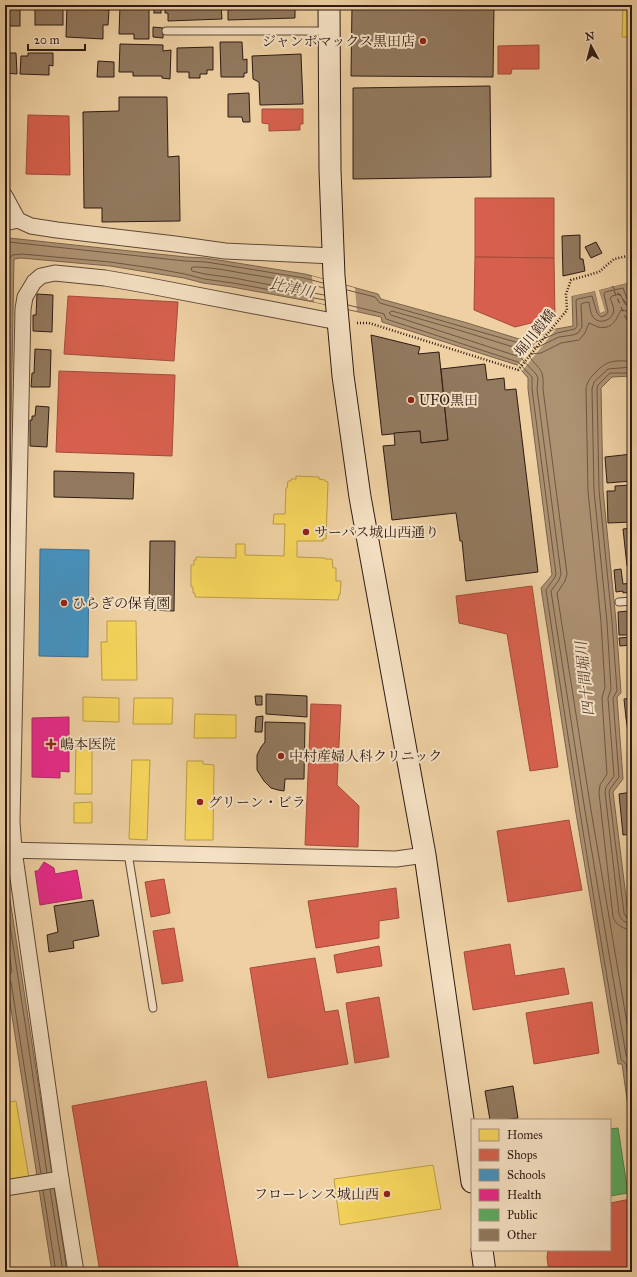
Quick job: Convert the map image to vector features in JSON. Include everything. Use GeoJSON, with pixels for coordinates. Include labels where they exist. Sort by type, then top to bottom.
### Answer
{"type":"FeatureCollection","features":[{"type":"Feature","properties":{"kind":"street"},"geometry":{"type":"LineString","coordinates":[[329,5],[330,170],[334,266],[343,376],[360,497],[425,855],[471,1175]]}},
{"type":"Feature","properties":{"kind":"street"},"geometry":{"type":"LineString","coordinates":[[5,196],[10,222],[57,230],[175,244],[334,266]]}},
{"type":"Feature","properties":{"kind":"street"},"geometry":{"type":"LineString","coordinates":[[76,1272],[58,1180],[8,850],[12,822],[11,628],[23,309],[25,297],[34,282],[41,276],[55,273],[105,278],[227,300],[338,316]]}},
{"type":"Feature","properties":{"kind":"street"},"geometry":{"type":"LineString","coordinates":[[8,850],[396,859],[425,855]]}},
{"type":"Feature","properties":{"kind":"street"},"geometry":{"type":"LineString","coordinates":[[5,1188],[58,1180]]}},
{"type":"Feature","properties":{"kind":"street"},"geometry":{"type":"LineString","coordinates":[[482,1251],[485,1272]]}},
{"type":"Feature","properties":{"kind":"lane"},"geometry":{"type":"LineString","coordinates":[[166,32],[329,31]]}},
{"type":"Feature","properties":{"kind":"lane"},"geometry":{"type":"LineString","coordinates":[[619,602],[632,601]]}},
{"type":"Feature","properties":{"kind":"lane"},"geometry":{"type":"LineString","coordinates":[[128,852],[153,1008]]}},
{"type":"Feature","properties":{"kind":"path","name":"堀川鎧橋"},"geometry":{"type":"LineString","coordinates":[[338,316],[369,323],[518,370],[567,310],[566,294],[571,280],[599,272],[614,259],[632,255]]}},
{"type":"Feature","properties":{"kind":"water"},"geometry":{"type":"Polygon","coordinates":[[[5,229],[9,238],[206,258],[305,274],[378,294],[381,299],[519,339],[535,339],[556,329],[573,326],[572,296],[595,291],[600,313],[604,311],[599,290],[627,283],[632,305],[632,376],[612,377],[601,388],[603,490],[616,621],[621,693],[617,697],[623,779],[613,792],[628,913],[632,916],[632,1135],[622,1064],[618,1064],[576,813],[541,588],[552,575],[528,389],[528,378],[517,365],[382,322],[381,317],[314,302],[110,266],[21,258],[14,259],[5,747],[5,229]]]}},
{"type":"Feature","properties":{"kind":"water"},"geometry":{"type":"Polygon","coordinates":[[[5,867],[67,1272],[52,1272],[5,971],[5,867]]]}},
{"type":"Feature","properties":{"kind":"pier"},"geometry":{"type":"Polygon","coordinates":[[[312,276],[355,288],[357,311],[314,302],[312,276]]]}},
{"type":"Feature","properties":{"kind":"pier"},"geometry":{"type":"Polygon","coordinates":[[[627,281],[629,282],[632,296],[632,305],[627,283],[599,290],[605,311],[600,313],[595,291],[572,296],[572,294],[627,281]]]}},
{"type":"Feature","properties":{"kind":"pier"},"geometry":{"type":"Polygon","coordinates":[[[556,329],[522,371],[517,366],[541,336],[556,329]]]}},
{"type":"Feature","properties":{"kind":"building: Homes"},"geometry":{"type":"Polygon","coordinates":[[[623,5],[632,5],[632,37],[622,37],[623,5]]]}},
{"type":"Feature","properties":{"kind":"building: Homes","name":"サーパス城山西通り"},"geometry":{"type":"Polygon","coordinates":[[[296,476],[319,477],[319,479],[328,482],[326,539],[323,539],[323,541],[297,541],[297,557],[332,559],[333,568],[336,568],[336,581],[341,581],[338,600],[195,597],[193,587],[191,587],[191,565],[194,565],[194,560],[196,560],[196,557],[236,558],[236,544],[245,544],[245,555],[284,556],[285,524],[273,524],[274,514],[285,514],[286,488],[288,481],[291,481],[291,479],[296,479],[296,476]]]}},
{"type":"Feature","properties":{"kind":"building: Homes"},"geometry":{"type":"Polygon","coordinates":[[[107,621],[136,621],[137,680],[102,680],[101,642],[107,642],[107,621]]]}},
{"type":"Feature","properties":{"kind":"building: Homes"},"geometry":{"type":"Polygon","coordinates":[[[83,697],[119,698],[119,722],[83,721],[83,697]]]}},
{"type":"Feature","properties":{"kind":"building: Homes"},"geometry":{"type":"Polygon","coordinates":[[[134,698],[173,698],[172,724],[133,724],[134,698]]]}},
{"type":"Feature","properties":{"kind":"building: Homes"},"geometry":{"type":"Polygon","coordinates":[[[195,714],[236,715],[236,738],[194,738],[195,714]]]}},
{"type":"Feature","properties":{"kind":"building: Homes"},"geometry":{"type":"Polygon","coordinates":[[[76,743],[92,743],[92,794],[75,794],[76,743]]]}},
{"type":"Feature","properties":{"kind":"building: Homes"},"geometry":{"type":"Polygon","coordinates":[[[132,760],[150,760],[147,840],[129,839],[132,760]]]}},
{"type":"Feature","properties":{"kind":"building: Homes","name":"グリーン・ビラ"},"geometry":{"type":"Polygon","coordinates":[[[187,761],[203,761],[203,764],[214,765],[213,840],[185,840],[187,761]]]}},
{"type":"Feature","properties":{"kind":"building: Homes"},"geometry":{"type":"Polygon","coordinates":[[[92,802],[92,823],[74,823],[74,803],[92,802]]]}},
{"type":"Feature","properties":{"kind":"building: Homes"},"geometry":{"type":"Polygon","coordinates":[[[16,1101],[29,1178],[5,1181],[5,1103],[16,1101]]]}},
{"type":"Feature","properties":{"kind":"building: Homes","name":"フローレンス城山西"},"geometry":{"type":"Polygon","coordinates":[[[433,1165],[441,1209],[340,1225],[334,1179],[433,1165]]]}},
{"type":"Feature","properties":{"kind":"building: Shops"},"geometry":{"type":"Polygon","coordinates":[[[539,45],[539,69],[512,69],[511,74],[498,74],[498,46],[539,45]]]}},
{"type":"Feature","properties":{"kind":"building: Shops"},"geometry":{"type":"Polygon","coordinates":[[[262,109],[303,109],[303,124],[300,124],[300,130],[269,131],[269,124],[262,123],[262,109]]]}},
{"type":"Feature","properties":{"kind":"building: Shops"},"geometry":{"type":"Polygon","coordinates":[[[28,115],[69,116],[70,175],[26,174],[28,115]]]}},
{"type":"Feature","properties":{"kind":"building: Shops"},"geometry":{"type":"Polygon","coordinates":[[[475,198],[554,198],[554,258],[475,257],[475,198]]]}},
{"type":"Feature","properties":{"kind":"building: Shops"},"geometry":{"type":"Polygon","coordinates":[[[475,257],[554,258],[555,317],[515,327],[474,310],[475,257]]]}},
{"type":"Feature","properties":{"kind":"building: Shops"},"geometry":{"type":"Polygon","coordinates":[[[68,296],[178,302],[174,361],[64,354],[68,296]]]}},
{"type":"Feature","properties":{"kind":"building: Shops"},"geometry":{"type":"Polygon","coordinates":[[[59,371],[175,375],[172,456],[56,452],[59,371]]]}},
{"type":"Feature","properties":{"kind":"building: Shops"},"geometry":{"type":"Polygon","coordinates":[[[532,586],[558,767],[530,771],[507,634],[459,623],[456,596],[532,586]]]}},
{"type":"Feature","properties":{"kind":"building: Shops"},"geometry":{"type":"Polygon","coordinates":[[[311,704],[341,705],[337,785],[359,806],[358,847],[305,845],[311,704]]]}},
{"type":"Feature","properties":{"kind":"building: Shops"},"geometry":{"type":"Polygon","coordinates":[[[569,820],[582,890],[508,902],[497,831],[569,820]]]}},
{"type":"Feature","properties":{"kind":"building: Shops"},"geometry":{"type":"Polygon","coordinates":[[[164,879],[170,913],[151,917],[145,882],[164,879]]]}},
{"type":"Feature","properties":{"kind":"building: Shops"},"geometry":{"type":"Polygon","coordinates":[[[396,888],[399,918],[379,921],[379,938],[316,948],[308,901],[396,888]]]}},
{"type":"Feature","properties":{"kind":"building: Shops"},"geometry":{"type":"Polygon","coordinates":[[[174,928],[183,981],[162,984],[153,931],[174,928]]]}},
{"type":"Feature","properties":{"kind":"building: Shops"},"geometry":{"type":"Polygon","coordinates":[[[510,944],[515,976],[564,968],[569,994],[473,1010],[464,952],[510,944]]]}},
{"type":"Feature","properties":{"kind":"building: Shops"},"geometry":{"type":"Polygon","coordinates":[[[379,946],[382,966],[337,973],[334,955],[379,946]]]}},
{"type":"Feature","properties":{"kind":"building: Shops"},"geometry":{"type":"Polygon","coordinates":[[[315,958],[325,1012],[338,1010],[348,1064],[268,1078],[250,968],[315,958]]]}},
{"type":"Feature","properties":{"kind":"building: Shops"},"geometry":{"type":"Polygon","coordinates":[[[379,997],[389,1057],[355,1063],[346,1003],[379,997]]]}},
{"type":"Feature","properties":{"kind":"building: Shops"},"geometry":{"type":"Polygon","coordinates":[[[592,1002],[599,1053],[534,1064],[526,1013],[592,1002]]]}},
{"type":"Feature","properties":{"kind":"building: Shops"},"geometry":{"type":"Polygon","coordinates":[[[206,1081],[239,1272],[100,1272],[72,1106],[206,1081]]]}},
{"type":"Feature","properties":{"kind":"building: Shops"},"geometry":{"type":"Polygon","coordinates":[[[631,1199],[632,1272],[549,1272],[547,1258],[548,1251],[611,1251],[611,1203],[631,1199]]]}},
{"type":"Feature","properties":{"kind":"building: Schools","name":"ひらぎの保育園"},"geometry":{"type":"Polygon","coordinates":[[[40,549],[89,550],[88,657],[39,656],[40,549]]]}},
{"type":"Feature","properties":{"kind":"building: Health","name":"嶋本医院"},"geometry":{"type":"Polygon","coordinates":[[[69,717],[69,772],[60,771],[60,778],[32,777],[32,718],[69,717]]]}},
{"type":"Feature","properties":{"kind":"building: Health"},"geometry":{"type":"Polygon","coordinates":[[[44,862],[54,868],[55,874],[77,870],[82,898],[40,905],[35,871],[38,871],[44,862]]]}},
{"type":"Feature","properties":{"kind":"building: Public"},"geometry":{"type":"Polygon","coordinates":[[[618,1128],[628,1193],[611,1196],[611,1129],[618,1128]]]}},
{"type":"Feature","properties":{"kind":"building: Other"},"geometry":{"type":"Polygon","coordinates":[[[5,5],[20,5],[20,26],[5,26],[5,5]]]}},
{"type":"Feature","properties":{"kind":"building: Other"},"geometry":{"type":"Polygon","coordinates":[[[35,5],[63,5],[63,25],[35,25],[35,5]]]}},
{"type":"Feature","properties":{"kind":"building: Other"},"geometry":{"type":"Polygon","coordinates":[[[67,5],[92,5],[92,9],[109,10],[108,25],[103,25],[103,39],[66,37],[67,5]]]}},
{"type":"Feature","properties":{"kind":"building: Other"},"geometry":{"type":"Polygon","coordinates":[[[120,5],[149,5],[149,39],[134,39],[134,34],[119,34],[120,5]]]}},
{"type":"Feature","properties":{"kind":"building: Other"},"geometry":{"type":"Polygon","coordinates":[[[154,5],[161,5],[161,13],[154,13],[154,5]]]}},
{"type":"Feature","properties":{"kind":"building: Other"},"geometry":{"type":"Polygon","coordinates":[[[221,5],[222,19],[168,21],[168,13],[165,13],[165,7],[221,5]]]}},
{"type":"Feature","properties":{"kind":"building: Other"},"geometry":{"type":"Polygon","coordinates":[[[295,5],[295,18],[228,20],[228,9],[231,9],[231,6],[295,5]]]}},
{"type":"Feature","properties":{"kind":"building: Other","name":"ジャンボマックス黒田店"},"geometry":{"type":"Polygon","coordinates":[[[352,5],[494,5],[493,77],[351,76],[352,5]]]}},
{"type":"Feature","properties":{"kind":"building: Other"},"geometry":{"type":"Polygon","coordinates":[[[153,27],[163,28],[163,38],[153,37],[153,27]]]}},
{"type":"Feature","properties":{"kind":"building: Other"},"geometry":{"type":"Polygon","coordinates":[[[220,42],[242,42],[243,60],[247,59],[247,73],[244,73],[244,77],[221,77],[220,42]]]}},
{"type":"Feature","properties":{"kind":"building: Other"},"geometry":{"type":"Polygon","coordinates":[[[120,44],[163,45],[163,51],[171,50],[170,79],[162,78],[162,76],[133,76],[133,72],[119,72],[120,44]]]}},
{"type":"Feature","properties":{"kind":"building: Other"},"geometry":{"type":"Polygon","coordinates":[[[213,47],[213,70],[207,70],[207,74],[200,74],[200,78],[189,78],[189,72],[177,72],[177,48],[213,47]]]}},
{"type":"Feature","properties":{"kind":"building: Other"},"geometry":{"type":"Polygon","coordinates":[[[5,53],[16,53],[17,74],[5,73],[5,53]]]}},
{"type":"Feature","properties":{"kind":"building: Other"},"geometry":{"type":"Polygon","coordinates":[[[28,53],[53,53],[53,66],[49,65],[49,75],[20,74],[21,56],[28,56],[28,53]]]}},
{"type":"Feature","properties":{"kind":"building: Other"},"geometry":{"type":"Polygon","coordinates":[[[301,54],[303,104],[260,105],[259,82],[253,79],[252,56],[301,54]]]}},
{"type":"Feature","properties":{"kind":"building: Other"},"geometry":{"type":"Polygon","coordinates":[[[98,61],[114,62],[114,77],[97,77],[98,61]]]}},
{"type":"Feature","properties":{"kind":"building: Other"},"geometry":{"type":"Polygon","coordinates":[[[490,86],[491,177],[353,179],[353,88],[490,86]]]}},
{"type":"Feature","properties":{"kind":"building: Other"},"geometry":{"type":"Polygon","coordinates":[[[249,93],[250,122],[243,122],[242,117],[228,117],[228,94],[249,93]]]}},
{"type":"Feature","properties":{"kind":"building: Other"},"geometry":{"type":"Polygon","coordinates":[[[119,97],[167,97],[168,157],[179,156],[180,221],[102,222],[102,208],[84,208],[83,112],[119,111],[119,97]]]}},
{"type":"Feature","properties":{"kind":"building: Other"},"geometry":{"type":"Polygon","coordinates":[[[580,235],[580,259],[583,259],[585,271],[563,276],[562,236],[580,235]]]}},
{"type":"Feature","properties":{"kind":"building: Other"},"geometry":{"type":"Polygon","coordinates":[[[596,242],[602,253],[591,258],[585,247],[596,242]]]}},
{"type":"Feature","properties":{"kind":"building: Other"},"geometry":{"type":"Polygon","coordinates":[[[37,294],[53,295],[52,332],[33,331],[33,315],[36,315],[37,294]]]}},
{"type":"Feature","properties":{"kind":"building: Other","name":"UFO黒田"},"geometry":{"type":"Polygon","coordinates":[[[371,335],[420,347],[418,354],[439,352],[448,440],[421,443],[420,431],[382,435],[371,335]]]}},
{"type":"Feature","properties":{"kind":"building: Other"},"geometry":{"type":"Polygon","coordinates":[[[35,349],[51,350],[50,387],[31,387],[32,373],[34,373],[35,349]]]}},
{"type":"Feature","properties":{"kind":"building: Other"},"geometry":{"type":"Polygon","coordinates":[[[485,364],[487,380],[504,378],[505,390],[516,389],[538,572],[466,581],[462,541],[460,541],[456,513],[392,520],[383,446],[395,445],[394,433],[420,431],[421,443],[448,440],[441,369],[485,364]]]}},
{"type":"Feature","properties":{"kind":"building: Other"},"geometry":{"type":"Polygon","coordinates":[[[36,406],[49,407],[47,447],[30,446],[30,420],[32,420],[32,416],[35,416],[36,406]]]}},
{"type":"Feature","properties":{"kind":"building: Other"},"geometry":{"type":"Polygon","coordinates":[[[632,454],[632,481],[607,483],[605,457],[632,454]]]}},
{"type":"Feature","properties":{"kind":"building: Other"},"geometry":{"type":"Polygon","coordinates":[[[54,471],[134,473],[133,499],[54,497],[54,471]]]}},
{"type":"Feature","properties":{"kind":"building: Other"},"geometry":{"type":"Polygon","coordinates":[[[632,485],[632,522],[608,523],[607,491],[615,491],[615,486],[632,485]]]}},
{"type":"Feature","properties":{"kind":"building: Other"},"geometry":{"type":"Polygon","coordinates":[[[632,528],[632,566],[627,566],[623,529],[632,528]]]}},
{"type":"Feature","properties":{"kind":"building: Other"},"geometry":{"type":"Polygon","coordinates":[[[150,541],[175,541],[174,611],[149,610],[150,541]]]}},
{"type":"Feature","properties":{"kind":"building: Other"},"geometry":{"type":"Polygon","coordinates":[[[621,569],[623,584],[632,583],[632,592],[616,592],[614,570],[621,569]]]}},
{"type":"Feature","properties":{"kind":"building: Other"},"geometry":{"type":"Polygon","coordinates":[[[629,609],[632,609],[632,635],[619,635],[618,612],[629,611],[629,609]]]}},
{"type":"Feature","properties":{"kind":"building: Other"},"geometry":{"type":"Polygon","coordinates":[[[631,637],[631,645],[620,646],[619,638],[631,637]]]}},
{"type":"Feature","properties":{"kind":"building: Other"},"geometry":{"type":"Polygon","coordinates":[[[266,694],[307,696],[307,717],[266,714],[266,694]]]}},
{"type":"Feature","properties":{"kind":"building: Other"},"geometry":{"type":"Polygon","coordinates":[[[255,696],[262,696],[262,705],[256,705],[255,696]]]}},
{"type":"Feature","properties":{"kind":"building: Other"},"geometry":{"type":"Polygon","coordinates":[[[632,698],[632,718],[626,718],[624,699],[632,698]]]}},
{"type":"Feature","properties":{"kind":"building: Other"},"geometry":{"type":"Polygon","coordinates":[[[263,716],[262,732],[255,732],[256,717],[263,716]]]}},
{"type":"Feature","properties":{"kind":"building: Other"},"geometry":{"type":"Polygon","coordinates":[[[626,718],[632,718],[632,747],[630,747],[626,718]]]}},
{"type":"Feature","properties":{"kind":"building: Other","name":"中村産婦人科クリニック"},"geometry":{"type":"Polygon","coordinates":[[[265,722],[305,723],[304,779],[285,779],[284,791],[271,788],[264,781],[257,770],[257,755],[265,742],[265,722]]]}},
{"type":"Feature","properties":{"kind":"building: Other"},"geometry":{"type":"Polygon","coordinates":[[[632,792],[632,834],[623,835],[619,794],[632,792]]]}},
{"type":"Feature","properties":{"kind":"building: Other"},"geometry":{"type":"Polygon","coordinates":[[[93,900],[99,936],[73,941],[74,948],[49,952],[47,935],[58,932],[54,906],[93,900]]]}},
{"type":"Feature","properties":{"kind":"building: Other"},"geometry":{"type":"Polygon","coordinates":[[[513,1086],[518,1118],[490,1119],[485,1091],[513,1086]]]}},
{"type":"Feature","properties":{"kind":"ferry route"},"geometry":{"type":"LineString","coordinates":[[632,310],[612,286],[632,332]]}},
{"type":"Feature","properties":{"kind":"place","name":"ジャンボマックス黒田店"},"geometry":{"type":"Point","coordinates":[423,41]}},
{"type":"Feature","properties":{"kind":"place","name":"UFO黒田"},"geometry":{"type":"Point","coordinates":[411,400]}},
{"type":"Feature","properties":{"kind":"place","name":"サーパス城山西通り"},"geometry":{"type":"Point","coordinates":[306,532]}},
{"type":"Feature","properties":{"kind":"place","name":"ひらぎの保育園"},"geometry":{"type":"Point","coordinates":[64,603]}},
{"type":"Feature","properties":{"kind":"place","name":"嶋本医院"},"geometry":{"type":"Point","coordinates":[51,744]}},
{"type":"Feature","properties":{"kind":"place","name":"中村産婦人科クリニック"},"geometry":{"type":"Point","coordinates":[281,756]}},
{"type":"Feature","properties":{"kind":"place","name":"グリーン・ビラ"},"geometry":{"type":"Point","coordinates":[200,802]}},
{"type":"Feature","properties":{"kind":"place","name":"フローレンス城山西"},"geometry":{"type":"Point","coordinates":[387,1194]}},
{"type":"Feature","properties":{"kind":"water label","name":"比津川"},"geometry":{"type":"Point","coordinates":[292,288]}},
{"type":"Feature","properties":{"kind":"water label","name":"四十間堀川"},"geometry":{"type":"Point","coordinates":[585,679]}}]}
